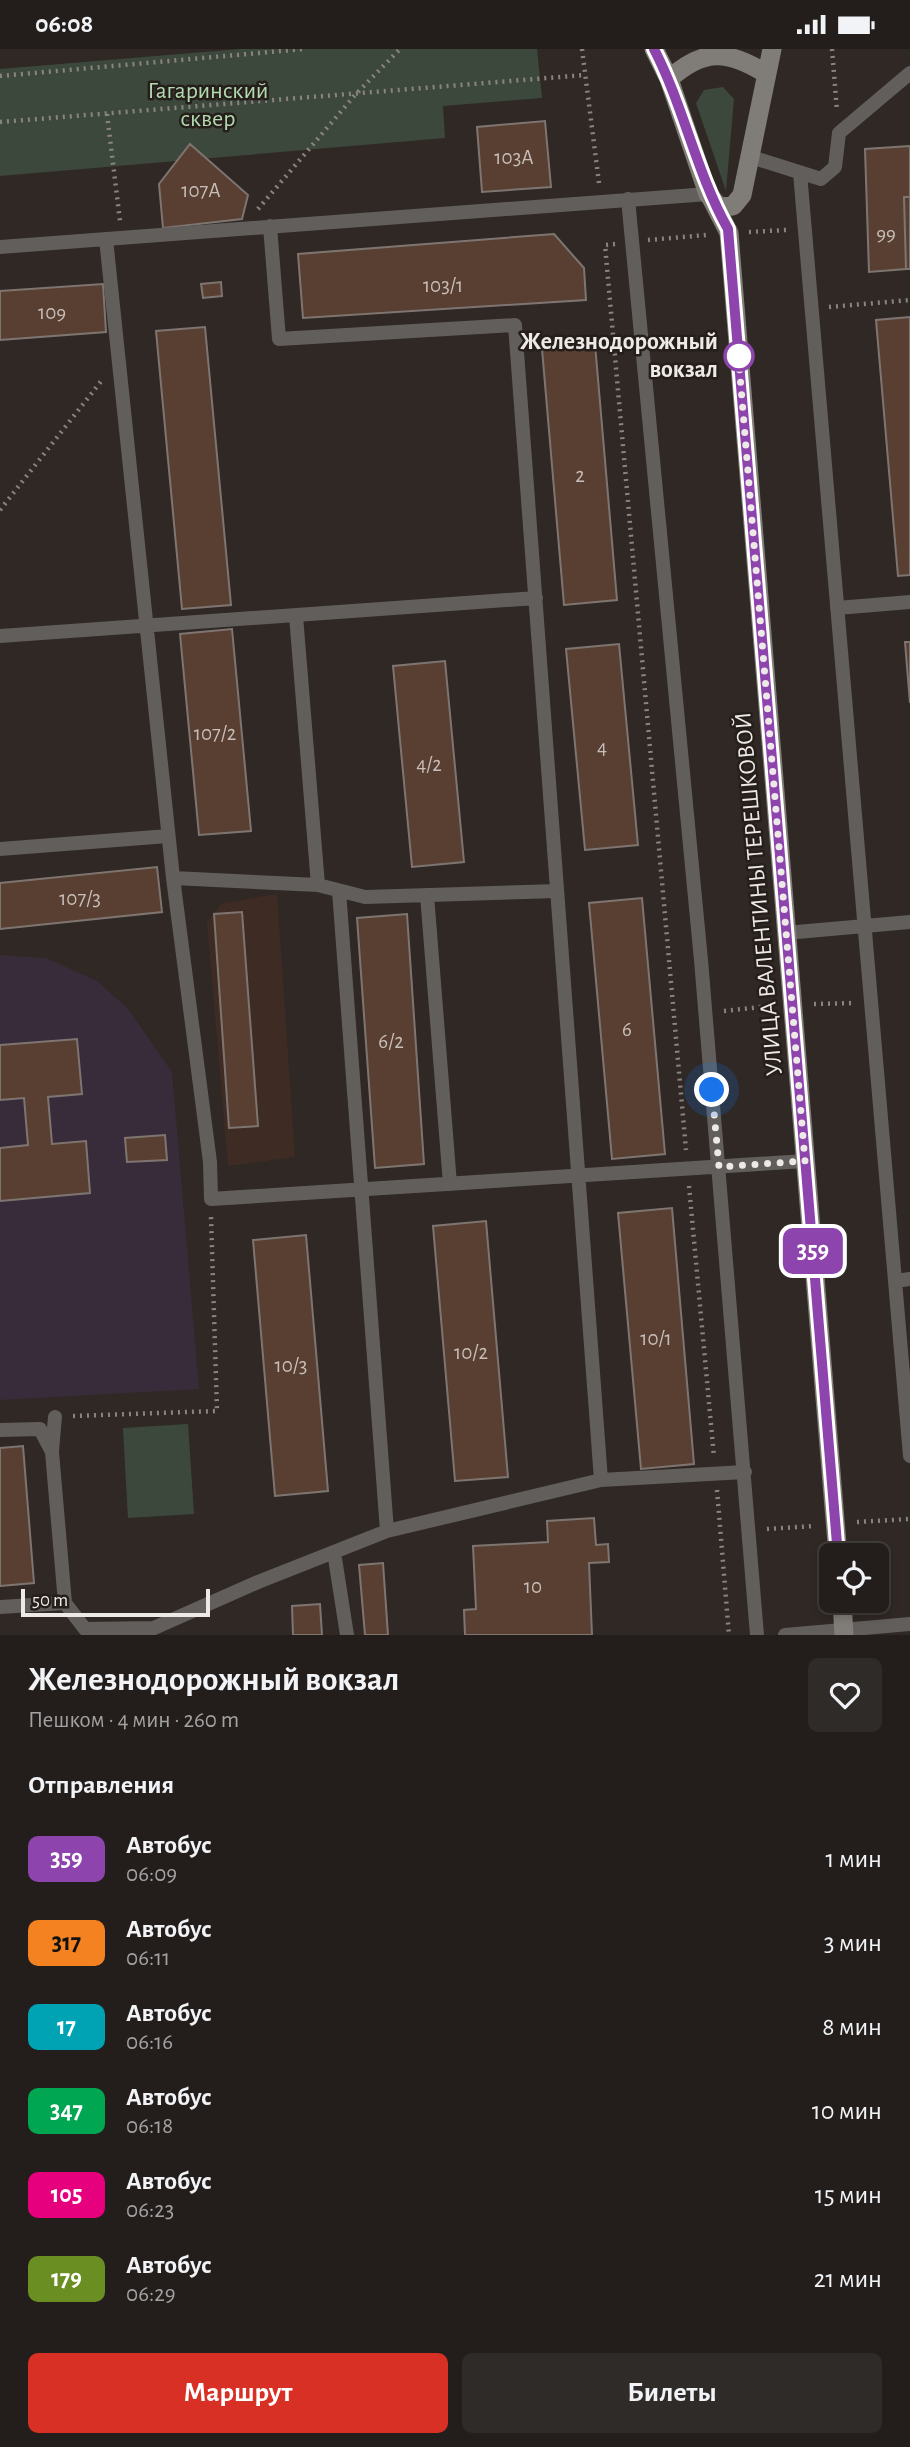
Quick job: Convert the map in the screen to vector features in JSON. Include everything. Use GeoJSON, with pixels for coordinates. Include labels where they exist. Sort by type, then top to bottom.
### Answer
{"type":"FeatureCollection","features":[{"type":"Feature","properties":{"kind":"main road","name":"УЛИЦА ВАЛЕНТИНЫ ТЕРЕШКОВОЙ"},"geometry":{"type":"LineString","coordinates":[[654,49],[669,79],[709,195],[728,229],[837,1543]]}},
{"type":"Feature","properties":{"kind":"main road"},"geometry":{"type":"LineString","coordinates":[[669,79],[688,58],[715,49],[743,55],[765,73]]}},
{"type":"Feature","properties":{"kind":"main road","name":"УЛИЦА ВАЛЕНТИНЫ ТЕРЕШКОВОЙ"},"geometry":{"type":"LineString","coordinates":[[728,229],[742,195],[772,49]]}},
{"type":"Feature","properties":{"kind":"main road"},"geometry":{"type":"LineString","coordinates":[[709,195],[719,207],[733,206],[742,195]]}},
{"type":"Feature","properties":{"kind":"main road"},"geometry":{"type":"LineString","coordinates":[[843,1613],[844,1632]]}},
{"type":"Feature","properties":{"kind":"lane"},"geometry":{"type":"LineString","coordinates":[[751,157],[821,179],[835,167],[839,133],[910,73]]}},
{"type":"Feature","properties":{"kind":"lane"},"geometry":{"type":"LineString","coordinates":[[800,173],[864,926],[902,1280],[910,1456]]}},
{"type":"Feature","properties":{"kind":"lane"},"geometry":{"type":"LineString","coordinates":[[0,247],[709,195]]}},
{"type":"Feature","properties":{"kind":"lane"},"geometry":{"type":"LineString","coordinates":[[628,199],[719,1167],[758,1635]]}},
{"type":"Feature","properties":{"kind":"lane"},"geometry":{"type":"LineString","coordinates":[[270,226],[279,339],[515,325],[601,1481]]}},
{"type":"Feature","properties":{"kind":"lane"},"geometry":{"type":"LineString","coordinates":[[106,239],[168,836],[197,1048],[211,1199],[805,1161]]}},
{"type":"Feature","properties":{"kind":"lane"},"geometry":{"type":"LineString","coordinates":[[0,636],[536,598]]}},
{"type":"Feature","properties":{"kind":"lane"},"geometry":{"type":"LineString","coordinates":[[837,608],[910,602]]}},
{"type":"Feature","properties":{"kind":"lane"},"geometry":{"type":"LineString","coordinates":[[296,616],[318,885]]}},
{"type":"Feature","properties":{"kind":"lane"},"geometry":{"type":"LineString","coordinates":[[0,849],[168,836]]}},
{"type":"Feature","properties":{"kind":"lane"},"geometry":{"type":"LineString","coordinates":[[173,878],[318,885],[365,897],[557,891]]}},
{"type":"Feature","properties":{"kind":"lane"},"geometry":{"type":"LineString","coordinates":[[339,891],[387,1531]]}},
{"type":"Feature","properties":{"kind":"lane"},"geometry":{"type":"LineString","coordinates":[[427,895],[450,1184]]}},
{"type":"Feature","properties":{"kind":"lane"},"geometry":{"type":"LineString","coordinates":[[797,932],[910,922]]}},
{"type":"Feature","properties":{"kind":"lane"},"geometry":{"type":"LineString","coordinates":[[55,1417],[52,1452],[65,1603],[85,1629],[154,1627],[387,1531],[601,1481],[745,1472]]}},
{"type":"Feature","properties":{"kind":"lane"},"geometry":{"type":"LineString","coordinates":[[0,1430],[40,1429],[52,1452]]}},
{"type":"Feature","properties":{"kind":"lane"},"geometry":{"type":"LineString","coordinates":[[334,1552],[346,1635]]}},
{"type":"Feature","properties":{"kind":"lane"},"geometry":{"type":"LineString","coordinates":[[0,1607],[65,1603]]}},
{"type":"Feature","properties":{"kind":"lane"},"geometry":{"type":"LineString","coordinates":[[785,1635],[844,1632],[910,1624]]}},
{"type":"Feature","properties":{"kind":"path"},"geometry":{"type":"LineString","coordinates":[[0,76],[304,49]]}},
{"type":"Feature","properties":{"kind":"path"},"geometry":{"type":"LineString","coordinates":[[242,229],[355,95],[400,49]]}},
{"type":"Feature","properties":{"kind":"path"},"geometry":{"type":"LineString","coordinates":[[582,49],[599,184]]}},
{"type":"Feature","properties":{"kind":"path"},"geometry":{"type":"LineString","coordinates":[[832,49],[839,133]]}},
{"type":"Feature","properties":{"kind":"path"},"geometry":{"type":"LineString","coordinates":[[0,122],[585,75]]}},
{"type":"Feature","properties":{"kind":"path"},"geometry":{"type":"LineString","coordinates":[[107,114],[122,238]]}},
{"type":"Feature","properties":{"kind":"path"},"geometry":{"type":"LineString","coordinates":[[605,245],[729,1635]]}},
{"type":"Feature","properties":{"kind":"path"},"geometry":{"type":"LineString","coordinates":[[811,308],[910,300]]}},
{"type":"Feature","properties":{"kind":"path"},"geometry":{"type":"LineString","coordinates":[[0,510],[118,360]]}},
{"type":"Feature","properties":{"kind":"path"},"geometry":{"type":"LineString","coordinates":[[55,1417],[217,1411],[211,1199]]}},
{"type":"Feature","properties":{"kind":"shaded area"},"geometry":{"type":"Polygon","coordinates":[[[277,894],[295,1157],[228,1166],[207,922],[222,903],[277,894]]]}},
{"type":"Feature","properties":{"kind":"shaded area"},"geometry":{"type":"Polygon","coordinates":[[[0,955],[46,958],[97,981],[128,1009],[172,1072],[199,1389],[0,1400],[0,955]]]}},
{"type":"Feature","properties":{"kind":"green space","name":"Гагаринский сквер"},"geometry":{"type":"Polygon","coordinates":[[[240,49],[537,49],[542,98],[443,106],[445,138],[0,176],[0,69],[240,49]]]}},
{"type":"Feature","properties":{"kind":"green space"},"geometry":{"type":"Polygon","coordinates":[[[723,87],[734,99],[726,191],[696,103],[704,90],[723,87]]]}},
{"type":"Feature","properties":{"kind":"green space"},"geometry":{"type":"Polygon","coordinates":[[[188,1424],[194,1514],[128,1518],[123,1428],[188,1424]]]}},
{"type":"Feature","properties":{"kind":"building"},"geometry":{"type":"Polygon","coordinates":[[[545,121],[551,187],[482,192],[477,127],[545,121]]]}},
{"type":"Feature","properties":{"kind":"building"},"geometry":{"type":"Polygon","coordinates":[[[190,144],[248,195],[242,219],[163,228],[159,184],[190,144]]]}},
{"type":"Feature","properties":{"kind":"building"},"geometry":{"type":"Polygon","coordinates":[[[910,146],[910,197],[904,197],[906,269],[869,272],[865,149],[910,146]]]}},
{"type":"Feature","properties":{"kind":"building"},"geometry":{"type":"Polygon","coordinates":[[[904,197],[910,197],[910,269],[906,269],[904,197]]]}},
{"type":"Feature","properties":{"kind":"building"},"geometry":{"type":"Polygon","coordinates":[[[554,234],[584,268],[586,300],[303,318],[298,254],[554,234]]]}},
{"type":"Feature","properties":{"kind":"building"},"geometry":{"type":"Polygon","coordinates":[[[221,282],[222,296],[203,298],[201,284],[221,282]]]}},
{"type":"Feature","properties":{"kind":"building"},"geometry":{"type":"Polygon","coordinates":[[[103,284],[106,332],[0,340],[0,291],[103,284]]]}},
{"type":"Feature","properties":{"kind":"building"},"geometry":{"type":"Polygon","coordinates":[[[910,317],[910,575],[898,576],[876,320],[910,317]]]}},
{"type":"Feature","properties":{"kind":"building"},"geometry":{"type":"Polygon","coordinates":[[[205,327],[231,605],[182,609],[156,331],[205,327]]]}},
{"type":"Feature","properties":{"kind":"building"},"geometry":{"type":"Polygon","coordinates":[[[595,344],[617,600],[564,605],[542,349],[595,344]]]}},
{"type":"Feature","properties":{"kind":"building"},"geometry":{"type":"Polygon","coordinates":[[[232,629],[251,831],[199,835],[180,634],[232,629]]]}},
{"type":"Feature","properties":{"kind":"building"},"geometry":{"type":"Polygon","coordinates":[[[905,642],[910,642],[910,703],[905,642]]]}},
{"type":"Feature","properties":{"kind":"building"},"geometry":{"type":"Polygon","coordinates":[[[619,644],[638,845],[585,850],[566,649],[619,644]]]}},
{"type":"Feature","properties":{"kind":"building"},"geometry":{"type":"Polygon","coordinates":[[[445,661],[464,862],[412,867],[393,666],[445,661]]]}},
{"type":"Feature","properties":{"kind":"building"},"geometry":{"type":"Polygon","coordinates":[[[157,867],[162,912],[0,929],[0,883],[157,867]]]}},
{"type":"Feature","properties":{"kind":"building"},"geometry":{"type":"Polygon","coordinates":[[[642,898],[665,1154],[612,1159],[589,903],[642,898]]]}},
{"type":"Feature","properties":{"kind":"building"},"geometry":{"type":"Polygon","coordinates":[[[242,912],[258,1126],[229,1128],[214,914],[242,912]]]}},
{"type":"Feature","properties":{"kind":"building"},"geometry":{"type":"Polygon","coordinates":[[[407,914],[424,1164],[375,1168],[357,918],[407,914]]]}},
{"type":"Feature","properties":{"kind":"building"},"geometry":{"type":"Polygon","coordinates":[[[77,1039],[82,1094],[48,1097],[52,1144],[86,1141],[90,1193],[0,1201],[0,1148],[28,1145],[24,1098],[0,1100],[0,1045],[77,1039]]]}},
{"type":"Feature","properties":{"kind":"building"},"geometry":{"type":"Polygon","coordinates":[[[165,1135],[167,1160],[127,1162],[125,1138],[165,1135]]]}},
{"type":"Feature","properties":{"kind":"building"},"geometry":{"type":"Polygon","coordinates":[[[672,1208],[694,1464],[641,1469],[618,1213],[672,1208]]]}},
{"type":"Feature","properties":{"kind":"building"},"geometry":{"type":"Polygon","coordinates":[[[486,1221],[508,1477],[455,1481],[433,1226],[486,1221]]]}},
{"type":"Feature","properties":{"kind":"building"},"geometry":{"type":"Polygon","coordinates":[[[306,1235],[328,1491],[275,1496],[253,1240],[306,1235]]]}},
{"type":"Feature","properties":{"kind":"building"},"geometry":{"type":"Polygon","coordinates":[[[23,1446],[34,1583],[0,1586],[0,1448],[23,1446]]]}},
{"type":"Feature","properties":{"kind":"building"},"geometry":{"type":"Polygon","coordinates":[[[594,1518],[596,1545],[608,1544],[609,1562],[589,1563],[592,1635],[465,1635],[464,1610],[476,1609],[473,1546],[548,1542],[547,1521],[594,1518]]]}},
{"type":"Feature","properties":{"kind":"building"},"geometry":{"type":"Polygon","coordinates":[[[383,1563],[388,1635],[365,1635],[359,1565],[383,1563]]]}},
{"type":"Feature","properties":{"kind":"building"},"geometry":{"type":"Polygon","coordinates":[[[320,1604],[322,1635],[293,1635],[292,1606],[320,1604]]]}},
{"type":"Feature","properties":{"kind":"bus line","name":"359"},"geometry":{"type":"LineString","coordinates":[[654,49],[669,79],[708,194],[728,229],[837,1543]]}},
{"type":"Feature","properties":{"kind":"place","name":"Железнодорожный вокзал"},"geometry":{"type":"Point","coordinates":[739,356]}},
{"type":"Feature","properties":{"kind":"route"},"geometry":{"type":"LineString","coordinates":[[712,1090],[719,1167],[805,1161],[738,351],[739,356]]}}]}
